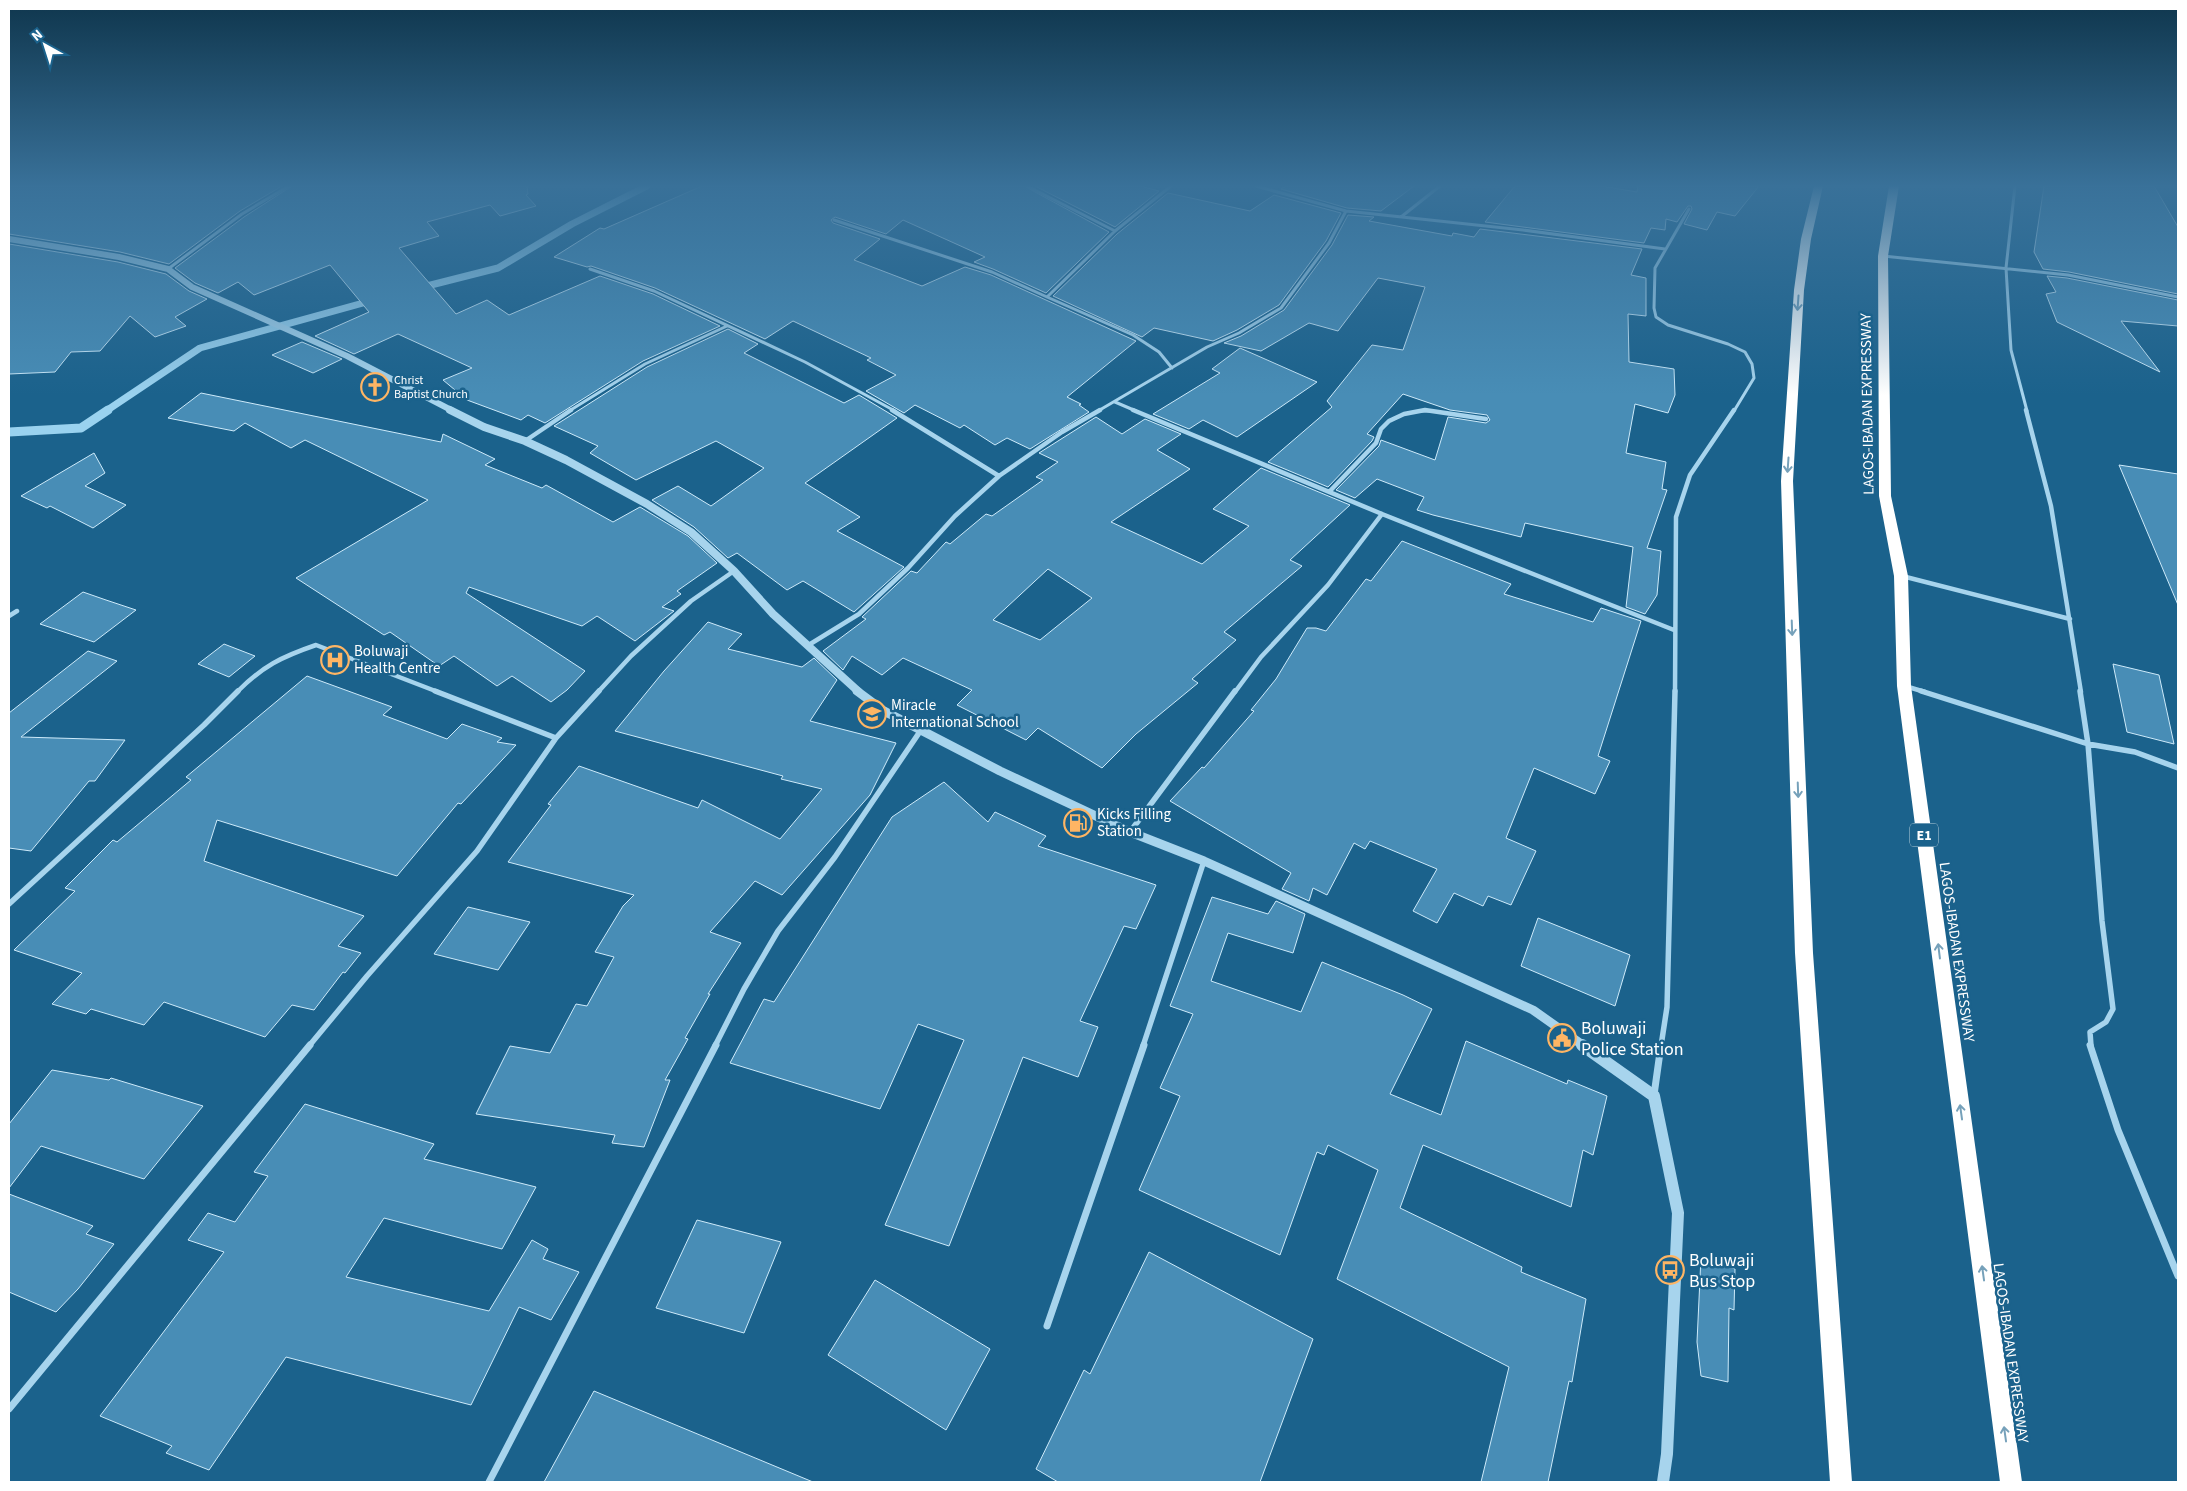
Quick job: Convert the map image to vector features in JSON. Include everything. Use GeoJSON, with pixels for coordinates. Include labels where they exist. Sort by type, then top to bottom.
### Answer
{"type":"FeatureCollection","features":[{"type":"Feature","properties":{"kind":"highway"},"geometry":{"type":"LineString","coordinates":[[1804,256],[1799,290],[1787,481],[1804,953],[1841,1482]]}},
{"type":"Feature","properties":{"kind":"highway","name":"LAGOS-IBADAN EXPRESSWAY"},"geometry":{"type":"LineString","coordinates":[[1883,256],[1885,496],[1901,576],[1904,686],[2012,1482]]}},
{"type":"Feature","properties":{"kind":"street"},"geometry":{"type":"LineString","coordinates":[[107,256],[168,268],[192,287],[348,356],[484,427],[525,441],[566,460],[647,504],[692,532],[734,571],[773,614],[807,646],[850,686],[884,711],[1130,832],[1204,861],[1533,1010],[1654,1096]]}},
{"type":"Feature","properties":{"kind":"street"},"geometry":{"type":"LineString","coordinates":[[168,268],[186,256]]}},
{"type":"Feature","properties":{"kind":"street"},"geometry":{"type":"LineString","coordinates":[[942,256],[992,272],[1133,334],[1159,352],[1172,368]]}},
{"type":"Feature","properties":{"kind":"street"},"geometry":{"type":"LineString","coordinates":[[1047,297],[1090,256]]}},
{"type":"Feature","properties":{"kind":"street"},"geometry":{"type":"LineString","coordinates":[[807,646],[859,614],[908,568],[955,516],[999,476],[1062,432],[1208,347],[1239,333],[1281,308],[1320,256]]}},
{"type":"Feature","properties":{"kind":"street"},"geometry":{"type":"LineString","coordinates":[[1662,256],[1655,268],[1654,308],[1656,316],[1668,325],[1728,344],[1745,352],[1752,364],[1754,378],[1690,475],[1676,517],[1674,768],[1667,1007],[1654,1096],[1678,1213],[1667,1454],[1663,1482]]}},
{"type":"Feature","properties":{"kind":"street"},"geometry":{"type":"LineString","coordinates":[[1883,256],[2068,275],[2178,297]]}},
{"type":"Feature","properties":{"kind":"street"},"geometry":{"type":"LineString","coordinates":[[2007,256],[2006,268],[2011,350],[2051,506],[2088,744],[2102,921],[2114,1009],[2106,1022],[2090,1032],[2089,1045],[2112,1115],[2178,1275]]}},
{"type":"Feature","properties":{"kind":"street"},"geometry":{"type":"LineString","coordinates":[[590,269],[654,291],[806,362],[871,398],[999,476]]}},
{"type":"Feature","properties":{"kind":"street"},"geometry":{"type":"LineString","coordinates":[[525,441],[589,397],[645,364],[727,326]]}},
{"type":"Feature","properties":{"kind":"street"},"geometry":{"type":"LineString","coordinates":[[1115,402],[1382,514],[1674,630]]}},
{"type":"Feature","properties":{"kind":"street"},"geometry":{"type":"LineString","coordinates":[[1330,491],[1376,443],[1382,429],[1389,420],[1404,414],[1425,410],[1486,419]]}},
{"type":"Feature","properties":{"kind":"street"},"geometry":{"type":"LineString","coordinates":[[1130,832],[1261,657],[1328,585],[1382,514]]}},
{"type":"Feature","properties":{"kind":"street"},"geometry":{"type":"LineString","coordinates":[[9,1409],[367,976],[477,851],[556,738],[631,656],[691,602],[734,571]]}},
{"type":"Feature","properties":{"kind":"street"},"geometry":{"type":"LineString","coordinates":[[1901,576],[2070,619]]}},
{"type":"Feature","properties":{"kind":"street"},"geometry":{"type":"LineString","coordinates":[[9,616],[17,611]]}},
{"type":"Feature","properties":{"kind":"street"},"geometry":{"type":"LineString","coordinates":[[9,904],[204,724],[255,674],[270,663],[299,649],[316,644],[556,738]]}},
{"type":"Feature","properties":{"kind":"street"},"geometry":{"type":"LineString","coordinates":[[1904,686],[2088,744],[2135,752],[2178,768]]}},
{"type":"Feature","properties":{"kind":"street"},"geometry":{"type":"LineString","coordinates":[[489,1482],[687,1104],[744,989],[778,931],[835,857],[921,730]]}},
{"type":"Feature","properties":{"kind":"street"},"geometry":{"type":"LineString","coordinates":[[1047,1326],[1139,1060],[1204,861]]}},
{"type":"Feature","properties":{"kind":"building"},"geometry":{"type":"Polygon","coordinates":[[[9,256],[79,256],[118,262],[166,274],[189,291],[207,299],[175,317],[186,326],[155,337],[130,316],[100,351],[71,352],[55,372],[9,374],[9,256]]]}},
{"type":"Feature","properties":{"kind":"building"},"geometry":{"type":"Polygon","coordinates":[[[135,256],[180,256],[169,264],[135,256]]]}},
{"type":"Feature","properties":{"kind":"building"},"geometry":{"type":"Polygon","coordinates":[[[192,256],[406,256],[456,314],[487,300],[509,315],[600,276],[653,294],[720,326],[643,361],[545,423],[528,415],[521,420],[467,400],[443,380],[472,368],[398,334],[354,354],[315,336],[369,312],[330,265],[254,295],[238,282],[218,293],[195,283],[175,268],[192,256]]]}},
{"type":"Feature","properties":{"kind":"building"},"geometry":{"type":"Polygon","coordinates":[[[859,256],[854,260],[922,286],[965,267],[991,275],[1136,341],[1067,397],[1081,404],[1079,405],[1089,412],[1030,449],[1007,438],[995,445],[964,425],[960,428],[915,405],[904,413],[866,391],[896,375],[867,360],[871,358],[793,321],[765,339],[655,288],[591,266],[587,267],[554,257],[859,256]]]}},
{"type":"Feature","properties":{"kind":"building"},"geometry":{"type":"Polygon","coordinates":[[[982,256],[1085,256],[1046,293],[974,262],[985,257],[982,256]]]}},
{"type":"Feature","properties":{"kind":"building"},"geometry":{"type":"Polygon","coordinates":[[[1095,256],[1315,256],[1279,305],[1237,330],[1213,341],[1154,328],[1142,337],[1053,296],[1095,256]]]}},
{"type":"Feature","properties":{"kind":"building"},"geometry":{"type":"Polygon","coordinates":[[[1324,256],[1639,256],[1631,275],[1646,278],[1646,316],[1628,314],[1629,362],[1674,369],[1675,395],[1668,413],[1635,404],[1626,453],[1666,462],[1662,489],[1667,490],[1647,548],[1661,551],[1657,595],[1645,614],[1626,607],[1633,547],[1525,523],[1521,537],[1433,515],[1417,510],[1424,497],[1377,479],[1355,498],[1336,490],[1379,446],[1381,440],[1435,460],[1448,417],[1486,423],[1490,420],[1487,415],[1450,410],[1403,394],[1367,434],[1374,437],[1372,441],[1328,487],[1268,462],[1332,407],[1327,401],[1372,345],[1403,350],[1425,287],[1378,278],[1338,331],[1309,323],[1261,351],[1224,343],[1241,336],[1284,310],[1324,256]]]}},
{"type":"Feature","properties":{"kind":"building"},"geometry":{"type":"Polygon","coordinates":[[[2036,256],[2178,256],[2178,294],[2069,272],[2043,269],[2036,256]]]}},
{"type":"Feature","properties":{"kind":"building"},"geometry":{"type":"Polygon","coordinates":[[[2047,276],[2067,278],[2178,300],[2178,326],[2121,321],[2160,372],[2057,322],[2046,294],[2056,292],[2047,276]]]}},
{"type":"Feature","properties":{"kind":"building"},"geometry":{"type":"Polygon","coordinates":[[[728,329],[758,344],[744,353],[844,403],[859,395],[897,418],[805,483],[860,517],[837,531],[904,567],[854,612],[803,581],[787,590],[737,553],[728,558],[694,527],[652,500],[678,486],[711,506],[764,468],[716,441],[636,480],[590,453],[598,446],[554,426],[647,367],[728,329]]]}},
{"type":"Feature","properties":{"kind":"building"},"geometry":{"type":"Polygon","coordinates":[[[302,342],[342,359],[313,373],[272,355],[302,342]]]}},
{"type":"Feature","properties":{"kind":"building"},"geometry":{"type":"Polygon","coordinates":[[[1240,348],[1317,382],[1237,437],[1203,420],[1189,429],[1153,414],[1220,373],[1212,369],[1240,348]]]}},
{"type":"Feature","properties":{"kind":"building"},"geometry":{"type":"Polygon","coordinates":[[[201,393],[441,442],[443,434],[495,459],[485,465],[542,488],[546,485],[613,522],[640,507],[688,536],[717,563],[677,591],[681,594],[662,607],[674,611],[635,641],[597,616],[582,626],[469,587],[466,593],[585,671],[567,690],[551,702],[512,676],[497,686],[454,656],[439,666],[390,632],[384,635],[296,578],[428,500],[305,440],[291,448],[245,423],[234,431],[168,418],[201,393]]]}},
{"type":"Feature","properties":{"kind":"building"},"geometry":{"type":"Polygon","coordinates":[[[1096,417],[1122,434],[1145,419],[1181,434],[1157,450],[1190,469],[1111,522],[1202,564],[1249,526],[1213,509],[1261,468],[1350,505],[1290,560],[1302,566],[1224,632],[1236,640],[1192,679],[1198,683],[1136,734],[1102,768],[1038,728],[1026,740],[957,705],[972,690],[903,658],[882,675],[852,656],[843,670],[823,651],[866,619],[862,617],[911,571],[917,573],[946,542],[950,544],[986,514],[992,516],[1043,480],[1036,477],[1058,462],[1039,453],[1096,417]],[[1048,569],[993,620],[1040,640],[1092,598],[1048,569]]]}},
{"type":"Feature","properties":{"kind":"building"},"geometry":{"type":"Polygon","coordinates":[[[94,453],[105,473],[85,486],[126,505],[93,528],[50,506],[47,508],[21,496],[94,453]]]}},
{"type":"Feature","properties":{"kind":"building"},"geometry":{"type":"Polygon","coordinates":[[[2119,465],[2178,474],[2178,605],[2119,465]]]}},
{"type":"Feature","properties":{"kind":"building"},"geometry":{"type":"Polygon","coordinates":[[[1402,541],[1511,584],[1504,594],[1593,622],[1601,608],[1641,621],[1598,756],[1610,761],[1595,794],[1534,768],[1506,838],[1536,851],[1511,905],[1488,896],[1483,906],[1454,893],[1437,923],[1413,911],[1437,869],[1370,841],[1365,849],[1354,843],[1327,895],[1313,888],[1309,901],[1282,889],[1291,873],[1170,801],[1202,767],[1204,768],[1254,711],[1251,710],[1276,679],[1307,628],[1326,631],[1366,579],[1371,581],[1402,541]]]}},
{"type":"Feature","properties":{"kind":"building"},"geometry":{"type":"Polygon","coordinates":[[[83,592],[136,610],[94,642],[40,624],[83,592]]]}},
{"type":"Feature","properties":{"kind":"building"},"geometry":{"type":"Polygon","coordinates":[[[708,622],[742,634],[728,649],[802,667],[814,658],[837,680],[810,721],[896,743],[870,795],[782,895],[755,881],[710,932],[741,943],[708,994],[710,994],[685,1038],[688,1039],[665,1080],[670,1080],[644,1147],[612,1143],[615,1135],[476,1114],[510,1046],[550,1053],[576,1004],[587,1006],[614,957],[595,952],[623,906],[634,895],[508,862],[551,805],[548,804],[579,766],[698,808],[702,800],[780,839],[822,789],[781,779],[783,776],[615,731],[664,671],[708,622]]]}},
{"type":"Feature","properties":{"kind":"building"},"geometry":{"type":"Polygon","coordinates":[[[224,644],[255,656],[229,677],[198,664],[224,644]]]}},
{"type":"Feature","properties":{"kind":"building"},"geometry":{"type":"Polygon","coordinates":[[[88,651],[117,661],[21,737],[125,740],[95,781],[89,781],[31,851],[9,848],[9,713],[88,651]]]}},
{"type":"Feature","properties":{"kind":"building"},"geometry":{"type":"Polygon","coordinates":[[[2113,664],[2159,675],[2174,744],[2127,732],[2113,664]]]}},
{"type":"Feature","properties":{"kind":"building"},"geometry":{"type":"Polygon","coordinates":[[[307,676],[392,707],[383,715],[447,739],[462,724],[502,738],[497,742],[516,745],[461,804],[458,803],[397,876],[217,820],[204,861],[364,916],[338,946],[361,953],[345,973],[343,972],[314,1010],[292,1005],[265,1037],[164,1002],[144,1025],[91,1009],[86,1014],[52,1004],[82,973],[14,950],[75,891],[65,888],[113,840],[117,842],[191,780],[186,777],[307,676]]]}},
{"type":"Feature","properties":{"kind":"building"},"geometry":{"type":"Polygon","coordinates":[[[944,782],[988,822],[995,812],[1046,836],[1038,846],[1156,885],[1136,929],[1124,926],[1080,1021],[1098,1027],[1078,1077],[1023,1057],[949,1246],[885,1225],[964,1040],[918,1024],[880,1109],[730,1063],[764,999],[774,1002],[892,817],[944,782]]]}},
{"type":"Feature","properties":{"kind":"building"},"geometry":{"type":"Polygon","coordinates":[[[1212,897],[1268,914],[1276,901],[1305,914],[1293,953],[1228,933],[1211,981],[1301,1012],[1322,962],[1432,1009],[1390,1094],[1441,1115],[1466,1041],[1567,1084],[1568,1080],[1607,1096],[1593,1155],[1583,1150],[1571,1207],[1423,1145],[1400,1208],[1522,1267],[1521,1272],[1586,1299],[1572,1382],[1569,1381],[1548,1482],[1481,1482],[1509,1367],[1337,1279],[1378,1170],[1328,1145],[1324,1155],[1317,1152],[1280,1255],[1139,1190],[1180,1096],[1160,1088],[1193,1014],[1170,1006],[1212,897]]]}},
{"type":"Feature","properties":{"kind":"building"},"geometry":{"type":"Polygon","coordinates":[[[468,907],[530,922],[498,970],[434,954],[468,907]]]}},
{"type":"Feature","properties":{"kind":"building"},"geometry":{"type":"Polygon","coordinates":[[[1538,918],[1630,955],[1615,1006],[1521,966],[1538,918]]]}},
{"type":"Feature","properties":{"kind":"building"},"geometry":{"type":"Polygon","coordinates":[[[52,1070],[109,1080],[111,1078],[203,1106],[144,1179],[41,1146],[9,1188],[9,1124],[52,1070]]]}},
{"type":"Feature","properties":{"kind":"building"},"geometry":{"type":"Polygon","coordinates":[[[305,1104],[434,1144],[424,1159],[536,1187],[502,1249],[384,1218],[346,1277],[489,1311],[532,1240],[548,1249],[543,1259],[579,1272],[551,1320],[519,1307],[471,1405],[286,1357],[209,1470],[166,1453],[172,1446],[100,1416],[224,1252],[188,1240],[208,1213],[235,1222],[268,1176],[254,1172],[305,1104]]]}},
{"type":"Feature","properties":{"kind":"building"},"geometry":{"type":"Polygon","coordinates":[[[9,1194],[93,1226],[86,1234],[114,1244],[78,1289],[56,1312],[9,1292],[9,1194]]]}},
{"type":"Feature","properties":{"kind":"building"},"geometry":{"type":"Polygon","coordinates":[[[697,1220],[781,1242],[744,1333],[656,1308],[697,1220]]]}},
{"type":"Feature","properties":{"kind":"building"},"geometry":{"type":"Polygon","coordinates":[[[1149,1252],[1313,1339],[1260,1482],[1058,1482],[1036,1469],[1084,1370],[1090,1374],[1149,1252]]]}},
{"type":"Feature","properties":{"kind":"building"},"geometry":{"type":"Polygon","coordinates":[[[1701,1257],[1735,1269],[1734,1310],[1729,1308],[1728,1382],[1701,1376],[1697,1342],[1701,1257]]]}},
{"type":"Feature","properties":{"kind":"building"},"geometry":{"type":"Polygon","coordinates":[[[875,1280],[990,1349],[946,1430],[828,1355],[875,1280]]]}},
{"type":"Feature","properties":{"kind":"building"},"geometry":{"type":"Polygon","coordinates":[[[594,1391],[813,1482],[544,1482],[594,1391]]]}},
{"type":"Feature","properties":{"kind":"waterway"},"geometry":{"type":"LineString","coordinates":[[419,288],[498,268],[519,256]]}},
{"type":"Feature","properties":{"kind":"waterway"},"geometry":{"type":"LineString","coordinates":[[106,411],[200,348],[374,300]]}},
{"type":"Feature","properties":{"kind":"waterway"},"geometry":{"type":"LineString","coordinates":[[9,432],[81,428],[108,410]]}},
{"type":"Feature","properties":{"kind":"place","name":"Christ Baptist Church"},"geometry":{"type":"Point","coordinates":[375,387]}},
{"type":"Feature","properties":{"kind":"place","name":"Boluwaji Health Centre"},"geometry":{"type":"Point","coordinates":[335,660]}},
{"type":"Feature","properties":{"kind":"place","name":"Miracle International School"},"geometry":{"type":"Point","coordinates":[872,714]}},
{"type":"Feature","properties":{"kind":"place","name":"Kicks Filling Station"},"geometry":{"type":"Point","coordinates":[1078,823]}},
{"type":"Feature","properties":{"kind":"place","name":"Boluwaji Police Station"},"geometry":{"type":"Point","coordinates":[1562,1038]}},
{"type":"Feature","properties":{"kind":"place","name":"Boluwaji Bus Stop"},"geometry":{"type":"Point","coordinates":[1670,1270]}}]}
